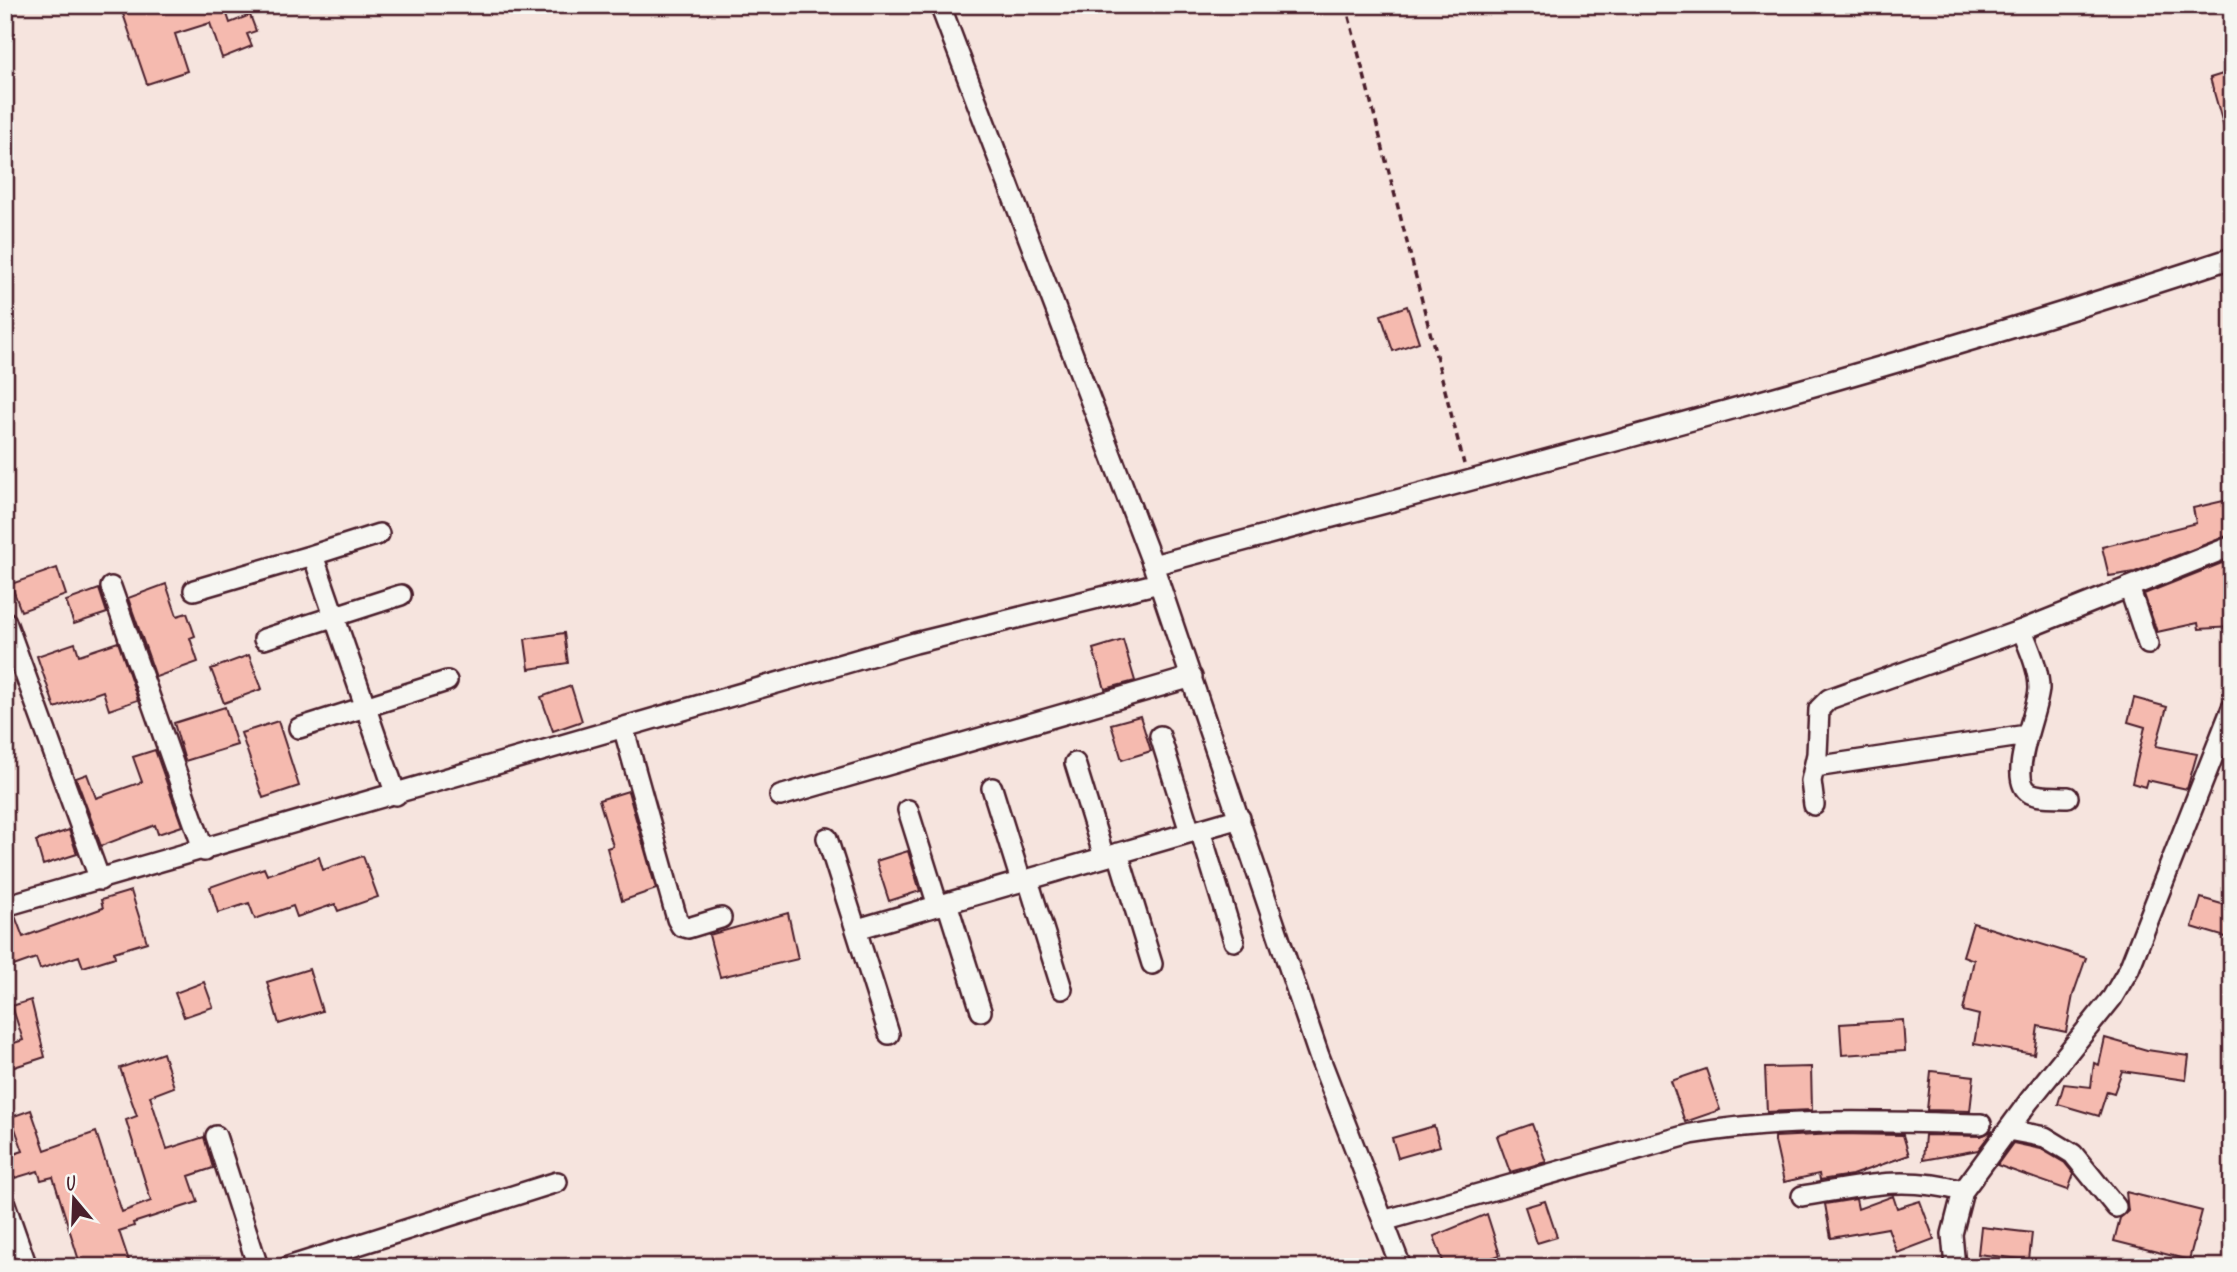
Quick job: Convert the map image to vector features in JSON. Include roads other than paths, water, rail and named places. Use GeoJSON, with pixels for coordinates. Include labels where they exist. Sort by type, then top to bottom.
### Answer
{"type":"FeatureCollection","features":[{"type":"Feature","properties":{"kind":"street"},"geometry":{"type":"LineString","coordinates":[[940,5],[1156,574],[1319,1056],[1401,1267]]}},
{"type":"Feature","properties":{"kind":"street"},"geometry":{"type":"LineString","coordinates":[[5,906],[624,730],[1468,480],[1925,355],[2058,316],[2232,258]]}},
{"type":"Feature","properties":{"kind":"street"},"geometry":{"type":"LineString","coordinates":[[194,590],[379,534]]}},
{"type":"Feature","properties":{"kind":"street"},"geometry":{"type":"LineString","coordinates":[[1814,805],[1811,782],[1815,767],[1819,709],[1829,699],[2022,631],[2232,546]]}},
{"type":"Feature","properties":{"kind":"street"},"geometry":{"type":"LineString","coordinates":[[313,555],[396,795]]}},
{"type":"Feature","properties":{"kind":"street"},"geometry":{"type":"LineString","coordinates":[[111,586],[204,851]]}},
{"type":"Feature","properties":{"kind":"street"},"geometry":{"type":"LineString","coordinates":[[2129,587],[2148,644]]}},
{"type":"Feature","properties":{"kind":"street"},"geometry":{"type":"LineString","coordinates":[[264,639],[401,595]]}},
{"type":"Feature","properties":{"kind":"street"},"geometry":{"type":"LineString","coordinates":[[6,622],[100,880]]}},
{"type":"Feature","properties":{"kind":"street"},"geometry":{"type":"LineString","coordinates":[[2022,631],[2039,685],[2020,780],[2025,790],[2033,795],[2068,797]]}},
{"type":"Feature","properties":{"kind":"street"},"geometry":{"type":"LineString","coordinates":[[780,796],[1192,677]]}},
{"type":"Feature","properties":{"kind":"street"},"geometry":{"type":"LineString","coordinates":[[299,728],[447,681]]}},
{"type":"Feature","properties":{"kind":"street"},"geometry":{"type":"LineString","coordinates":[[1955,1267],[1952,1226],[1963,1191],[2112,998],[2129,969],[2232,708]]}},
{"type":"Feature","properties":{"kind":"street"},"geometry":{"type":"LineString","coordinates":[[624,730],[677,919],[681,926],[688,928],[721,918]]}},
{"type":"Feature","properties":{"kind":"street"},"geometry":{"type":"LineString","coordinates":[[1160,736],[1234,941]]}},
{"type":"Feature","properties":{"kind":"street"},"geometry":{"type":"LineString","coordinates":[[1815,767],[2027,736]]}},
{"type":"Feature","properties":{"kind":"street"},"geometry":{"type":"LineString","coordinates":[[1075,763],[1152,964]]}},
{"type":"Feature","properties":{"kind":"street"},"geometry":{"type":"LineString","coordinates":[[992,788],[1062,989]]}},
{"type":"Feature","properties":{"kind":"street"},"geometry":{"type":"LineString","coordinates":[[908,810],[981,1011]]}},
{"type":"Feature","properties":{"kind":"street"},"geometry":{"type":"LineString","coordinates":[[857,929],[1240,818]]}},
{"type":"Feature","properties":{"kind":"street"},"geometry":{"type":"LineString","coordinates":[[827,838],[888,1034]]}},
{"type":"Feature","properties":{"kind":"street"},"geometry":{"type":"LineString","coordinates":[[1383,1221],[1713,1130],[1764,1124],[1981,1124]]}},
{"type":"Feature","properties":{"kind":"street"},"geometry":{"type":"LineString","coordinates":[[2008,1130],[2045,1137],[2073,1154],[2116,1207]]}},
{"type":"Feature","properties":{"kind":"street"},"geometry":{"type":"LineString","coordinates":[[216,1136],[258,1267]]}},
{"type":"Feature","properties":{"kind":"street"},"geometry":{"type":"LineString","coordinates":[[1802,1196],[1891,1181],[1929,1182],[1963,1191]]}},
{"type":"Feature","properties":{"kind":"street"},"geometry":{"type":"LineString","coordinates":[[288,1267],[557,1182]]}},
{"type":"Feature","properties":{"kind":"street"},"geometry":{"type":"LineString","coordinates":[[5,1205],[27,1267]]}}]}
